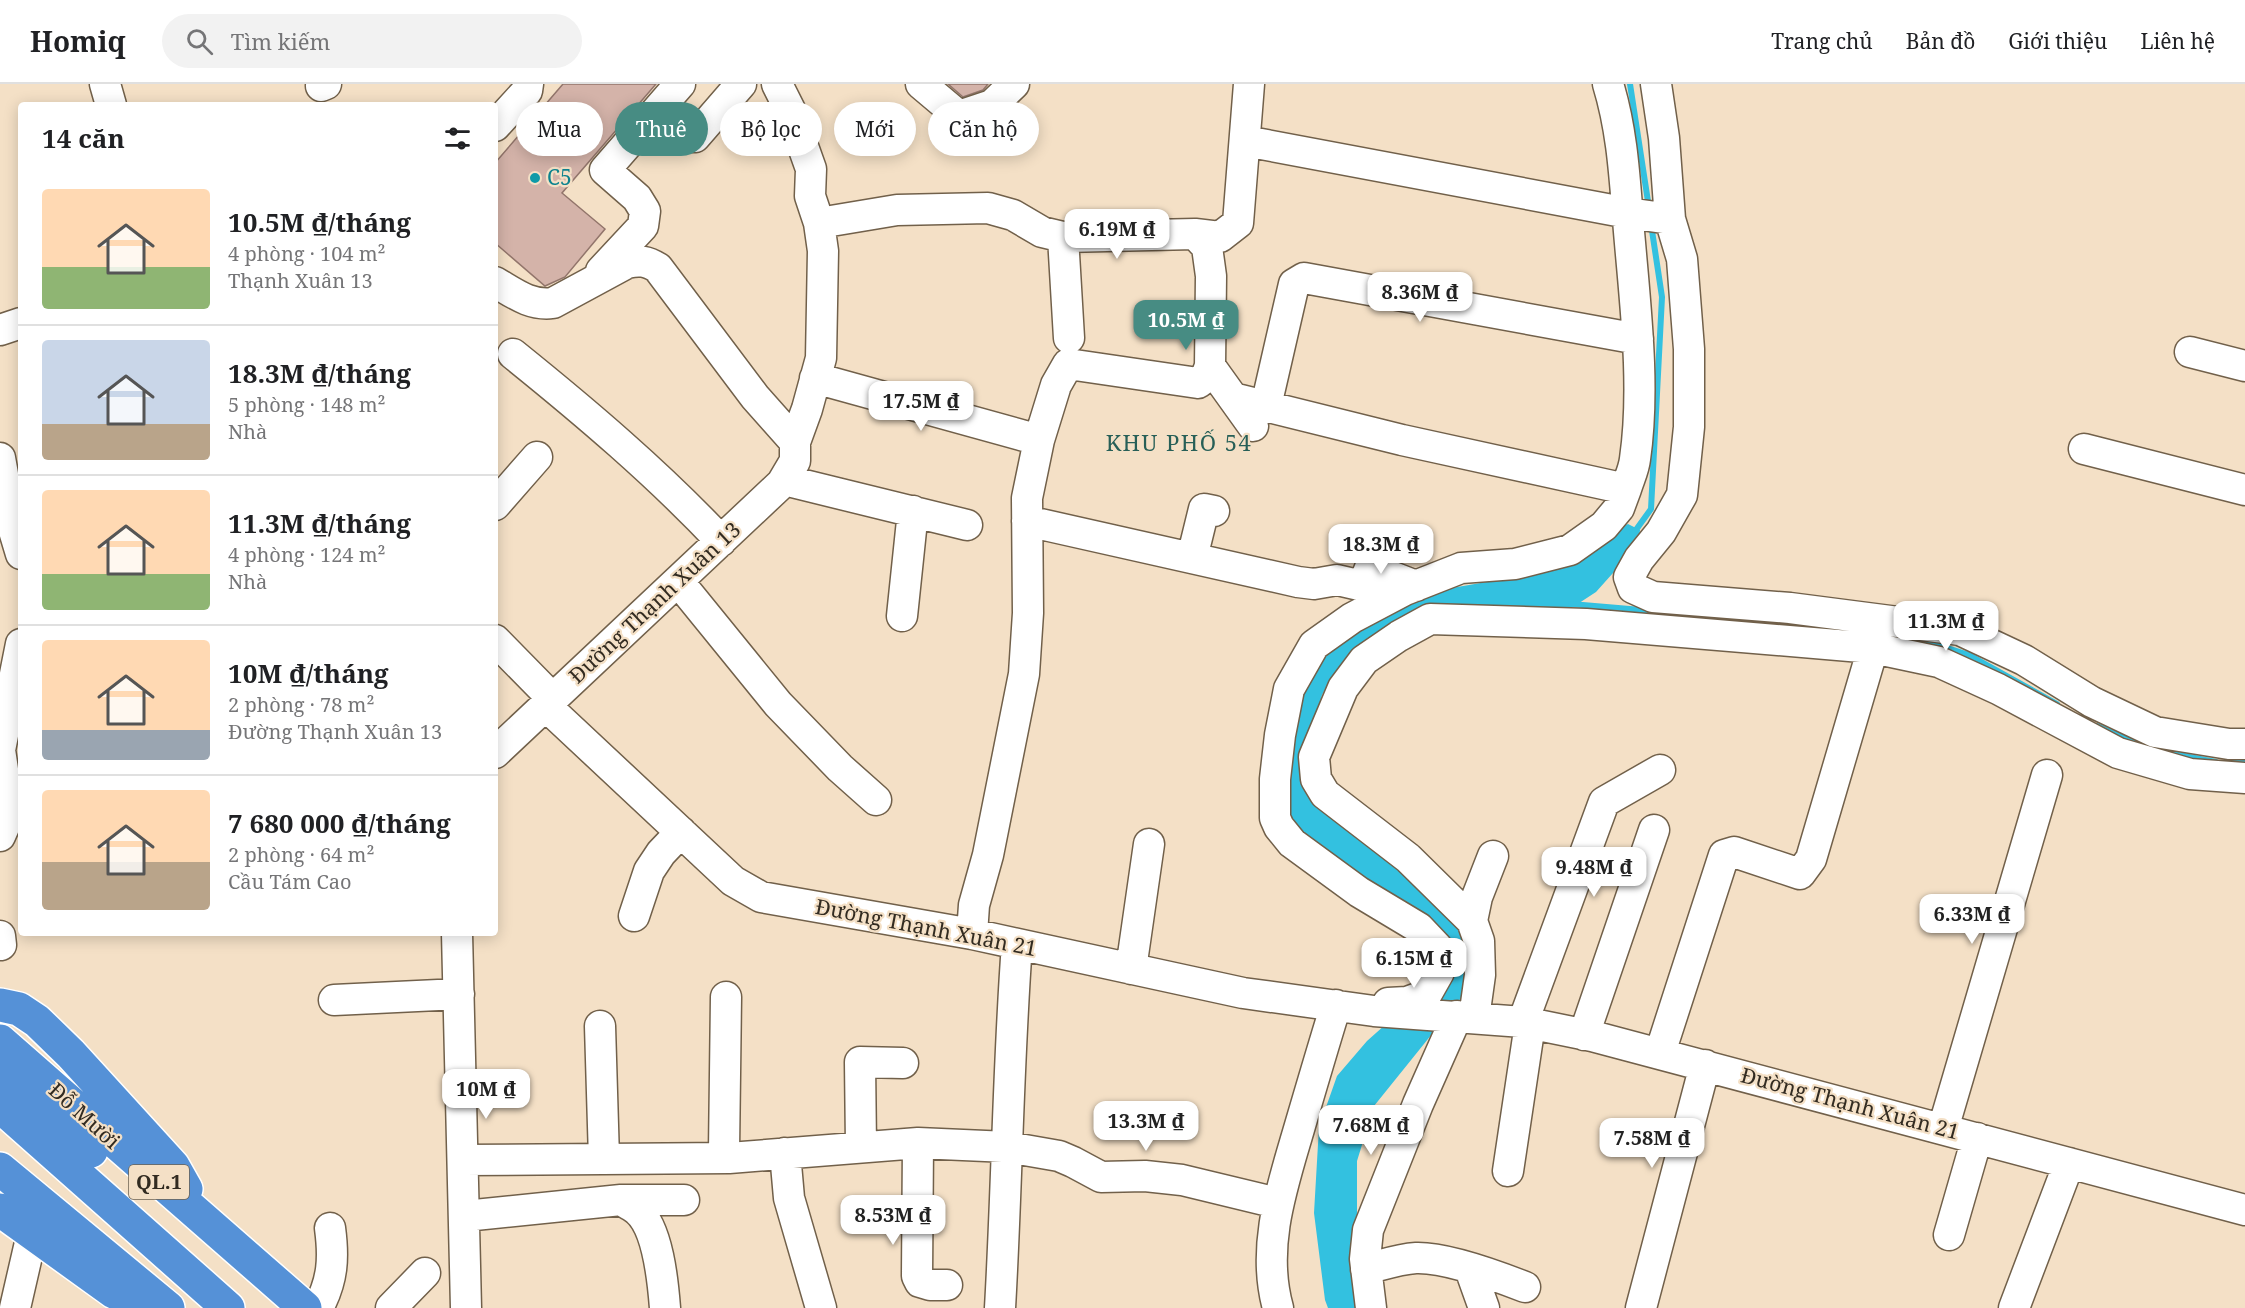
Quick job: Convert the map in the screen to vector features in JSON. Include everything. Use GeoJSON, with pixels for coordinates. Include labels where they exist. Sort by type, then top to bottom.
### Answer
{"type":"FeatureCollection","features":[{"type":"Feature","properties":{"kind":"highway"},"geometry":{"type":"LineString","coordinates":[[0,1005],[19,1009],[37,1021],[71,1054],[173,1166],[202,1220]]}},
{"type":"Feature","properties":{"kind":"highway","name":"Đỗ Mười"},"geometry":{"type":"LineString","coordinates":[[5,1056],[305,1308]]}},
{"type":"Feature","properties":{"kind":"highway","name":"Đỗ Mười"},"geometry":{"type":"LineString","coordinates":[[5,1056],[271,1308]]}},
{"type":"Feature","properties":{"kind":"highway","name":"QL.1"},"geometry":{"type":"LineString","coordinates":[[0,1106],[228,1308]]}},
{"type":"Feature","properties":{"kind":"highway"},"geometry":{"type":"LineString","coordinates":[[0,1169],[168,1308]]}},
{"type":"Feature","properties":{"kind":"highway"},"geometry":{"type":"LineString","coordinates":[[0,1210],[114,1292],[147,1308]]}},
{"type":"Feature","properties":{"kind":"street"},"geometry":{"type":"LineString","coordinates":[[105,84],[110,102]]}},
{"type":"Feature","properties":{"kind":"street"},"geometry":{"type":"LineString","coordinates":[[589,284],[643,226],[645,211],[637,198],[605,170],[680,84]]}},
{"type":"Feature","properties":{"kind":"street"},"geometry":{"type":"LineString","coordinates":[[708,122],[741,84]]}},
{"type":"Feature","properties":{"kind":"street"},"geometry":{"type":"LineString","coordinates":[[756,84],[774,123],[792,178],[814,209],[988,208],[1013,215],[1042,232],[1064,237],[1195,234],[1220,237],[1238,223],[1249,84]]}},
{"type":"Feature","properties":{"kind":"street","name":"Đường Thạnh Xuân 13"},"geometry":{"type":"LineString","coordinates":[[498,750],[784,480],[795,461],[795,442],[821,358],[823,251],[814,209],[811,169],[790,110],[777,84]]}},
{"type":"Feature","properties":{"kind":"street"},"geometry":{"type":"LineString","coordinates":[[921,84],[959,116],[992,105],[1014,84]]}},
{"type":"Feature","properties":{"kind":"street"},"geometry":{"type":"LineString","coordinates":[[1278,1308],[1273,1290],[1271,1250],[1277,1203],[1358,1009],[1376,1004],[1407,1002],[1426,995],[1439,972],[1437,947],[1419,928],[1359,892],[1285,836],[1275,818],[1275,779],[1280,735],[1289,689],[1314,645],[1352,618],[1416,586],[1461,568],[1515,564],[1570,550],[1604,526],[1619,508],[1635,460],[1638,339],[1623,153],[1616,111],[1608,84]]}},
{"type":"Feature","properties":{"kind":"street"},"geometry":{"type":"LineString","coordinates":[[1656,84],[1664,138],[1671,219],[1683,259],[1688,338],[1689,427],[1682,495],[1662,532],[1634,568],[1629,578],[1633,588],[1653,597],[1790,608],[1960,630],[2024,660],[2092,702],[2155,732],[2229,744],[2245,744]]}},
{"type":"Feature","properties":{"kind":"street"},"geometry":{"type":"LineString","coordinates":[[498,122],[527,87]]}},
{"type":"Feature","properties":{"kind":"street"},"geometry":{"type":"LineString","coordinates":[[1245,141],[1628,213],[1671,219]]}},
{"type":"Feature","properties":{"kind":"street"},"geometry":{"type":"LineString","coordinates":[[972,934],[974,905],[987,855],[1024,674],[1028,613],[1027,498],[1039,440],[1056,385],[1068,364],[1198,383],[1206,377],[1210,366],[1211,276],[1207,247],[1195,234]]}},
{"type":"Feature","properties":{"kind":"street"},"geometry":{"type":"LineString","coordinates":[[1064,237],[1069,338]]}},
{"type":"Feature","properties":{"kind":"street"},"geometry":{"type":"LineString","coordinates":[[498,284],[528,301],[541,304],[553,303],[627,262],[639,260],[650,263],[658,268],[755,397],[795,442]]}},
{"type":"Feature","properties":{"kind":"street"},"geometry":{"type":"LineString","coordinates":[[1260,416],[1294,284],[1304,278],[1638,339]]}},
{"type":"Feature","properties":{"kind":"street"},"geometry":{"type":"LineString","coordinates":[[0,330],[18,324]]}},
{"type":"Feature","properties":{"kind":"street"},"geometry":{"type":"LineString","coordinates":[[2190,352],[2245,366]]}},
{"type":"Feature","properties":{"kind":"street"},"geometry":{"type":"LineString","coordinates":[[513,354],[578,406],[691,510],[721,541]]}},
{"type":"Feature","properties":{"kind":"street"},"geometry":{"type":"LineString","coordinates":[[1210,366],[1233,398],[1260,416],[1402,440],[1626,489]]}},
{"type":"Feature","properties":{"kind":"street"},"geometry":{"type":"LineString","coordinates":[[815,378],[1039,440]]}},
{"type":"Feature","properties":{"kind":"street"},"geometry":{"type":"LineString","coordinates":[[2084,449],[2245,490]]}},
{"type":"Feature","properties":{"kind":"street"},"geometry":{"type":"LineString","coordinates":[[498,502],[537,457]]}},
{"type":"Feature","properties":{"kind":"street"},"geometry":{"type":"LineString","coordinates":[[0,458],[18,544]]}},
{"type":"Feature","properties":{"kind":"street"},"geometry":{"type":"LineString","coordinates":[[784,480],[967,525]]}},
{"type":"Feature","properties":{"kind":"street"},"geometry":{"type":"LineString","coordinates":[[1192,558],[1204,509],[1214,510]]}},
{"type":"Feature","properties":{"kind":"street"},"geometry":{"type":"LineString","coordinates":[[902,616],[913,511]]}},
{"type":"Feature","properties":{"kind":"street"},"geometry":{"type":"LineString","coordinates":[[1027,521],[1314,584],[1337,580],[1364,586],[1370,568],[1416,586]]}},
{"type":"Feature","properties":{"kind":"street"},"geometry":{"type":"LineString","coordinates":[[678,581],[778,704],[840,768],[876,800]]}},
{"type":"Feature","properties":{"kind":"street"},"geometry":{"type":"LineString","coordinates":[[1371,1308],[1366,1269],[1368,1230],[1426,1085],[1480,975],[1479,941],[1472,921],[1408,858],[1325,794],[1316,779],[1314,757],[1343,688],[1364,660],[1390,642],[1430,619],[1462,619],[1586,624],[1873,648],[1939,662],[1998,689],[2118,753],[2190,774],[2245,777]]}},
{"type":"Feature","properties":{"kind":"street","name":"Đường Thạnh Xuân 21"},"geometry":{"type":"LineString","coordinates":[[498,643],[550,703],[681,832],[733,881],[761,897],[972,934],[1244,993],[1358,1009],[1526,1023],[1584,1035],[1660,1053],[2245,1210]]}},
{"type":"Feature","properties":{"kind":"street"},"geometry":{"type":"LineString","coordinates":[[1660,1053],[1724,855],[1734,852],[1800,874],[1811,859],[1873,648]]}},
{"type":"Feature","properties":{"kind":"street"},"geometry":{"type":"LineString","coordinates":[[0,836],[7,796],[0,750],[18,659]]}},
{"type":"Feature","properties":{"kind":"street"},"geometry":{"type":"LineString","coordinates":[[1508,1172],[1526,1023],[1604,802],[1660,770]]}},
{"type":"Feature","properties":{"kind":"street"},"geometry":{"type":"LineString","coordinates":[[1943,1129],[2047,775]]}},
{"type":"Feature","properties":{"kind":"street"},"geometry":{"type":"LineString","coordinates":[[1584,1035],[1654,830]]}},
{"type":"Feature","properties":{"kind":"street"},"geometry":{"type":"LineString","coordinates":[[634,916],[649,871],[661,853],[681,832]]}},
{"type":"Feature","properties":{"kind":"street"},"geometry":{"type":"LineString","coordinates":[[1131,969],[1149,844]]}},
{"type":"Feature","properties":{"kind":"street"},"geometry":{"type":"LineString","coordinates":[[1472,921],[1477,897],[1493,856]]}},
{"type":"Feature","properties":{"kind":"street"},"geometry":{"type":"LineString","coordinates":[[458,936],[466,1308]]}},
{"type":"Feature","properties":{"kind":"street"},"geometry":{"type":"LineString","coordinates":[[1000,1308],[1011,1027],[1017,944]]}},
{"type":"Feature","properties":{"kind":"street"},"geometry":{"type":"LineString","coordinates":[[334,1000],[459,994]]}},
{"type":"Feature","properties":{"kind":"street"},"geometry":{"type":"LineString","coordinates":[[726,997],[724,1151],[729,1158]]}},
{"type":"Feature","properties":{"kind":"street"},"geometry":{"type":"LineString","coordinates":[[600,1026],[604,1159]]}},
{"type":"Feature","properties":{"kind":"street"},"geometry":{"type":"LineString","coordinates":[[861,1147],[860,1062],[903,1063]]}},
{"type":"Feature","properties":{"kind":"street"},"geometry":{"type":"LineString","coordinates":[[1641,1308],[1705,1065]]}},
{"type":"Feature","properties":{"kind":"street"},"geometry":{"type":"LineString","coordinates":[[1949,1235],[1977,1138]]}},
{"type":"Feature","properties":{"kind":"street"},"geometry":{"type":"LineString","coordinates":[[463,1160],[729,1158],[918,1143],[1008,1147],[1059,1156],[1101,1177],[1145,1176],[1182,1180],[1277,1203]]}},
{"type":"Feature","properties":{"kind":"street"},"geometry":{"type":"LineString","coordinates":[[918,1143],[917,1276],[920,1282],[930,1285],[947,1285]]}},
{"type":"Feature","properties":{"kind":"street"},"geometry":{"type":"LineString","coordinates":[[785,1153],[789,1198],[821,1308]]}},
{"type":"Feature","properties":{"kind":"street"},"geometry":{"type":"LineString","coordinates":[[2014,1308],[2069,1163]]}},
{"type":"Feature","properties":{"kind":"street"},"geometry":{"type":"LineString","coordinates":[[465,1216],[621,1200],[684,1200]]}},
{"type":"Feature","properties":{"kind":"street"},"geometry":{"type":"LineString","coordinates":[[621,1200],[638,1211],[650,1232],[662,1268],[665,1308]]}},
{"type":"Feature","properties":{"kind":"street"},"geometry":{"type":"LineString","coordinates":[[318,1308],[325,1295],[333,1256],[330,1228]]}},
{"type":"Feature","properties":{"kind":"street"},"geometry":{"type":"LineString","coordinates":[[15,1308],[32,1234]]}},
{"type":"Feature","properties":{"kind":"street"},"geometry":{"type":"LineString","coordinates":[[1366,1269],[1417,1258],[1437,1260],[1525,1287]]}},
{"type":"Feature","properties":{"kind":"street"},"geometry":{"type":"LineString","coordinates":[[1470,1269],[1484,1308]]}},
{"type":"Feature","properties":{"kind":"street"},"geometry":{"type":"LineString","coordinates":[[391,1308],[425,1273]]}},
{"type":"Feature","properties":{"kind":"water"},"geometry":{"type":"Polygon","coordinates":[[[1628,524],[1640,530],[1639,540],[1630,554],[1596,592],[1573,607],[1450,613],[1358,653],[1331,678],[1322,695],[1305,754],[1465,926],[1469,980],[1461,998],[1374,1106],[1357,1161],[1357,1247],[1369,1308],[1328,1308],[1325,1300],[1314,1213],[1319,1127],[1337,1076],[1367,1041],[1440,976],[1398,901],[1291,824],[1287,740],[1307,682],[1328,649],[1343,632],[1440,590],[1521,576],[1628,524]]]}},
{"type":"Feature","properties":{"kind":"building","name":"C5"},"geometry":{"type":"Polygon","coordinates":[[[563,84],[656,84],[640,102],[615,102],[615,132],[603,145],[603,102],[548,102],[563,84]]]}},
{"type":"Feature","properties":{"kind":"building"},"geometry":{"type":"Polygon","coordinates":[[[948,84],[988,84],[983,90],[963,97],[948,84]]]}},
{"type":"Feature","properties":{"kind":"building","name":"C5"},"geometry":{"type":"Polygon","coordinates":[[[516,139],[516,156],[594,156],[562,193],[605,229],[565,277],[545,286],[498,246],[498,160],[516,139]]]}},
{"type":"Feature","properties":{"kind":"waterway"},"geometry":{"type":"LineString","coordinates":[[1630,84],[1649,208]]}},
{"type":"Feature","properties":{"kind":"waterway"},"geometry":{"type":"LineString","coordinates":[[1633,534],[1651,509],[1662,297],[1651,224]]}},
{"type":"Feature","properties":{"kind":"waterway"},"geometry":{"type":"LineString","coordinates":[[1571,604],[1653,611]]}},
{"type":"Feature","properties":{"kind":"waterway"},"geometry":{"type":"LineString","coordinates":[[1756,620],[1800,624]]}},
{"type":"Feature","properties":{"kind":"waterway"},"geometry":{"type":"LineString","coordinates":[[1896,636],[1932,643],[1969,655],[2057,704]]}},
{"type":"Feature","properties":{"kind":"waterway"},"geometry":{"type":"LineString","coordinates":[[2097,726],[2137,744]]}},
{"type":"Feature","properties":{"kind":"waterway"},"geometry":{"type":"LineString","coordinates":[[2173,754],[2216,762]]}},
{"type":"Feature","properties":{"kind":"waterway"},"geometry":{"type":"LineString","coordinates":[[2232,762],[2245,763]]}},
{"type":"Feature","properties":{"kind":"place","name":"C5"},"geometry":{"type":"Point","coordinates":[535,178]}},
{"type":"Feature","properties":{"kind":"district","name":"KHU PHỐ 54"},"geometry":{"type":"Point","coordinates":[1179,443]}}]}
